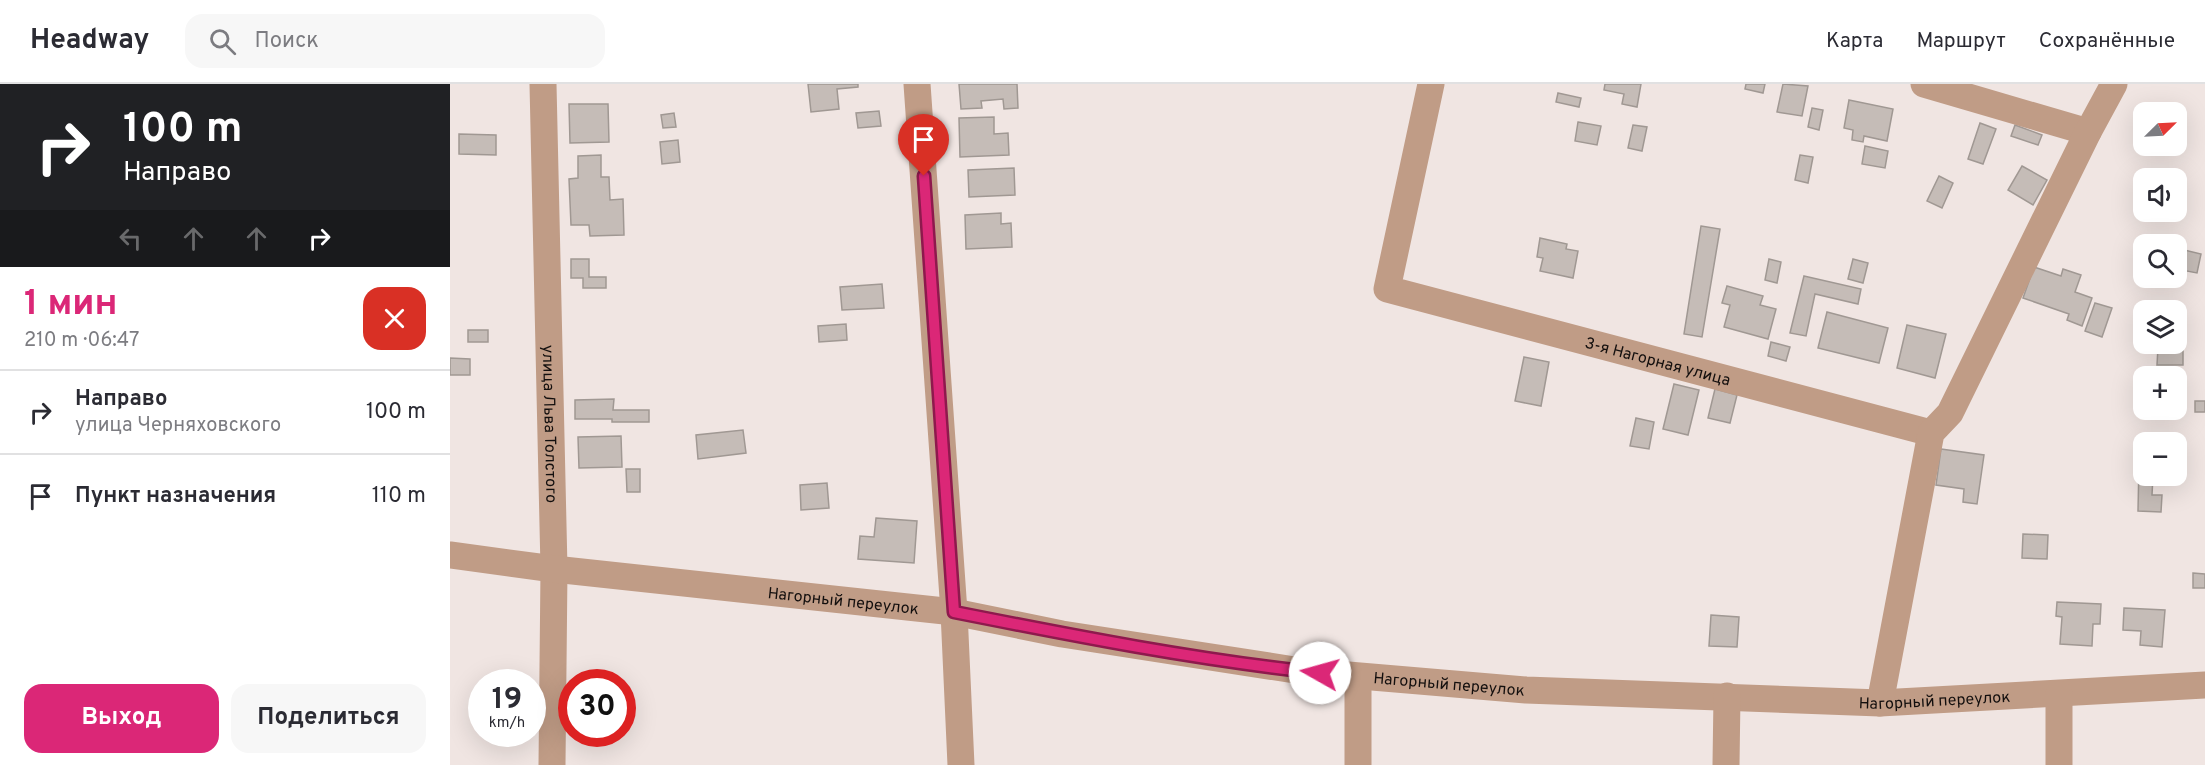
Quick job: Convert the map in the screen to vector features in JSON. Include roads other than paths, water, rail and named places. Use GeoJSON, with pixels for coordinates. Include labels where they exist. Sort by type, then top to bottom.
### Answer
{"type":"FeatureCollection","features":[{"type":"Feature","properties":{"kind":"street","name":"улица Льва Толстого"},"geometry":{"type":"LineString","coordinates":[[543,84],[554,569],[552,765]]}},
{"type":"Feature","properties":{"kind":"street"},"geometry":{"type":"LineString","coordinates":[[917,84],[954,612],[961,765]]}},
{"type":"Feature","properties":{"kind":"street","name":"3-я Нагорная улица"},"geometry":{"type":"LineString","coordinates":[[1431,84],[1387,289],[1931,433]]}},
{"type":"Feature","properties":{"kind":"street"},"geometry":{"type":"LineString","coordinates":[[1924,84],[2088,132]]}},
{"type":"Feature","properties":{"kind":"street"},"geometry":{"type":"LineString","coordinates":[[1880,703],[1931,433],[1950,413],[2088,132],[2114,84]]}},
{"type":"Feature","properties":{"kind":"street","name":"Нагорный переулок"},"geometry":{"type":"LineString","coordinates":[[450,555],[554,569],[954,612],[1062,634],[1212,658],[1358,677],[1561,692],[1880,703],[2205,685]]}},
{"type":"Feature","properties":{"kind":"street"},"geometry":{"type":"LineString","coordinates":[[1358,677],[1358,765]]}},
{"type":"Feature","properties":{"kind":"street"},"geometry":{"type":"LineString","coordinates":[[2059,694],[2059,765]]}},
{"type":"Feature","properties":{"kind":"street"},"geometry":{"type":"LineString","coordinates":[[1726,765],[1727,696]]}}]}
